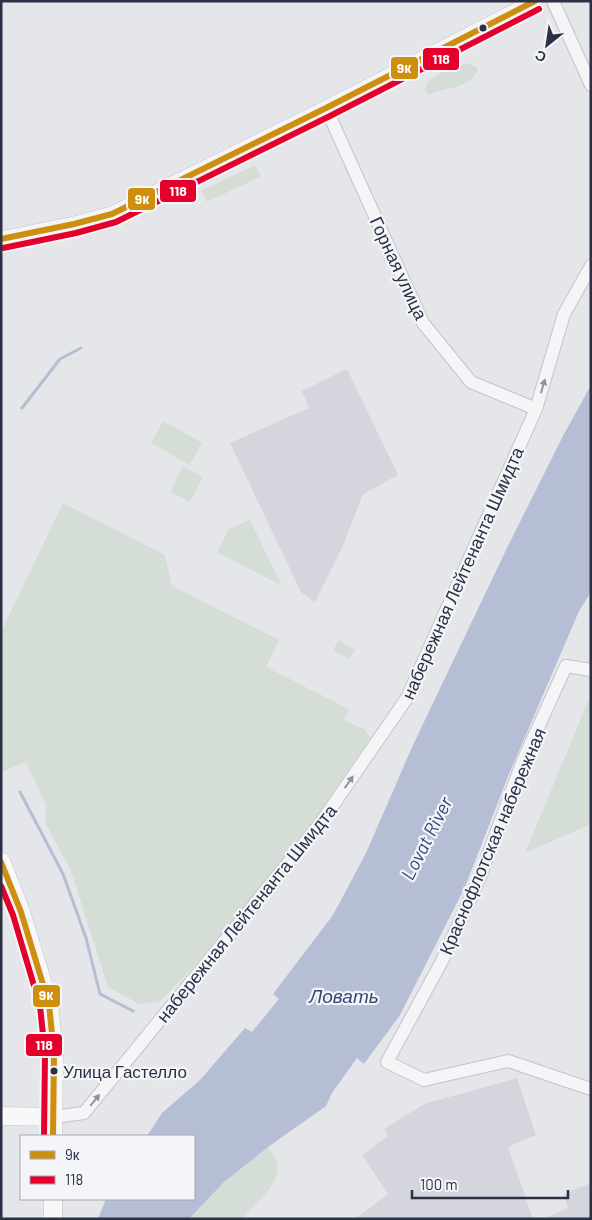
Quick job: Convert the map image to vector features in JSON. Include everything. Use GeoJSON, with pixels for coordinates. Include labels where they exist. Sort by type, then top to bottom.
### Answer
{"type":"FeatureCollection","features":[{"type":"Feature","properties":{"kind":"main road"},"geometry":{"type":"LineString","coordinates":[[1,861],[21,912],[49,1004],[54,1054],[53,1135]]}},
{"type":"Feature","properties":{"kind":"main road"},"geometry":{"type":"LineString","coordinates":[[1,1116],[52,1117]]}},
{"type":"Feature","properties":{"kind":"main road"},"geometry":{"type":"LineString","coordinates":[[53,1200],[53,1219]]}},
{"type":"Feature","properties":{"kind":"street"},"geometry":{"type":"LineString","coordinates":[[1,238],[74,224],[112,214],[536,1]]}},
{"type":"Feature","properties":{"kind":"street"},"geometry":{"type":"LineString","coordinates":[[553,1],[591,86]]}},
{"type":"Feature","properties":{"kind":"street","name":"Горная улица"},"geometry":{"type":"LineString","coordinates":[[326,108],[423,323],[471,382],[536,410]]}},
{"type":"Feature","properties":{"kind":"street","name":"набережная Лейтенанта Шмидта"},"geometry":{"type":"LineString","coordinates":[[52,1117],[84,1113],[320,824],[407,698],[536,410],[564,314],[591,266]]}},
{"type":"Feature","properties":{"kind":"street","name":"Краснофлотская набережная"},"geometry":{"type":"LineString","coordinates":[[591,670],[566,666],[522,763],[474,890],[442,960],[387,1062],[424,1080],[508,1061],[591,1089]]}},
{"type":"Feature","properties":{"kind":"shaded area"},"geometry":{"type":"Polygon","coordinates":[[[469,64],[475,66],[478,70],[470,80],[453,88],[429,94],[425,91],[426,86],[435,76],[456,66],[469,64]]]}},
{"type":"Feature","properties":{"kind":"shaded area"},"geometry":{"type":"Polygon","coordinates":[[[255,165],[261,176],[207,202],[201,191],[255,165]]]}},
{"type":"Feature","properties":{"kind":"shaded area"},"geometry":{"type":"Polygon","coordinates":[[[347,369],[398,475],[363,494],[342,548],[315,602],[301,592],[230,443],[309,408],[302,391],[347,369]]]}},
{"type":"Feature","properties":{"kind":"shaded area"},"geometry":{"type":"Polygon","coordinates":[[[163,421],[202,443],[190,465],[151,443],[163,421]]]}},
{"type":"Feature","properties":{"kind":"shaded area"},"geometry":{"type":"Polygon","coordinates":[[[183,466],[203,477],[190,502],[170,492],[183,466]]]}},
{"type":"Feature","properties":{"kind":"shaded area"},"geometry":{"type":"Polygon","coordinates":[[[63,503],[165,555],[172,586],[279,640],[266,667],[349,709],[344,720],[364,729],[370,738],[316,818],[286,856],[195,965],[160,1002],[139,1004],[108,987],[71,871],[45,822],[46,805],[26,762],[1,772],[1,632],[63,503]]]}},
{"type":"Feature","properties":{"kind":"shaded area"},"geometry":{"type":"Polygon","coordinates":[[[250,520],[282,586],[217,552],[229,529],[250,520]]]}},
{"type":"Feature","properties":{"kind":"shaded area"},"geometry":{"type":"Polygon","coordinates":[[[339,640],[355,650],[349,659],[333,650],[339,640]]]}},
{"type":"Feature","properties":{"kind":"shaded area"},"geometry":{"type":"Polygon","coordinates":[[[591,694],[591,824],[525,853],[591,694]]]}},
{"type":"Feature","properties":{"kind":"shaded area"},"geometry":{"type":"Polygon","coordinates":[[[517,1078],[536,1135],[508,1147],[533,1219],[355,1219],[388,1194],[362,1155],[388,1136],[384,1129],[424,1104],[517,1078]]]}},
{"type":"Feature","properties":{"kind":"shaded area"},"geometry":{"type":"Polygon","coordinates":[[[268,1147],[275,1158],[277,1173],[270,1188],[240,1219],[189,1219],[223,1183],[268,1147]]]}},
{"type":"Feature","properties":{"kind":"shaded area"},"geometry":{"type":"Polygon","coordinates":[[[591,1183],[591,1219],[544,1219],[568,1208],[564,1194],[591,1183]]]}},
{"type":"Feature","properties":{"kind":"water","name":"Ловать"},"geometry":{"type":"Polygon","coordinates":[[[591,385],[591,592],[579,611],[509,774],[465,887],[400,1015],[364,1064],[357,1058],[332,1093],[326,1106],[268,1147],[223,1183],[189,1219],[98,1219],[106,1200],[195,1200],[195,1135],[148,1135],[162,1113],[200,1080],[245,1028],[252,1032],[279,999],[273,994],[333,915],[366,853],[413,745],[563,436],[591,385]]]}},
{"type":"Feature","properties":{"kind":"waterway"},"geometry":{"type":"LineString","coordinates":[[22,408],[60,359],[81,348]]}},
{"type":"Feature","properties":{"kind":"waterway"},"geometry":{"type":"LineString","coordinates":[[20,792],[63,874],[86,938],[100,994],[133,1011]]}},
{"type":"Feature","properties":{"kind":"transit line","name":"9к"},"geometry":{"type":"LineString","coordinates":[[1,239],[112,214],[326,108],[535,1]]}},
{"type":"Feature","properties":{"kind":"transit line","name":"118"},"geometry":{"type":"LineString","coordinates":[[3,248],[76,233],[116,222],[330,116],[539,9]]}},
{"type":"Feature","properties":{"kind":"transit line","name":"9к"},"geometry":{"type":"LineString","coordinates":[[1,862],[21,912],[49,1004],[54,1054],[53,1135]]}},
{"type":"Feature","properties":{"kind":"transit line","name":"118"},"geometry":{"type":"LineString","coordinates":[[1,886],[13,915],[40,1006],[45,1054],[44,1135]]}},
{"type":"Feature","properties":{"kind":"place","name":"Улица Гастелло"},"geometry":{"type":"Point","coordinates":[54,1071]}},
{"type":"Feature","properties":{"kind":"water label","name":"Lovat River"},"geometry":{"type":"Point","coordinates":[426,838]}}]}
